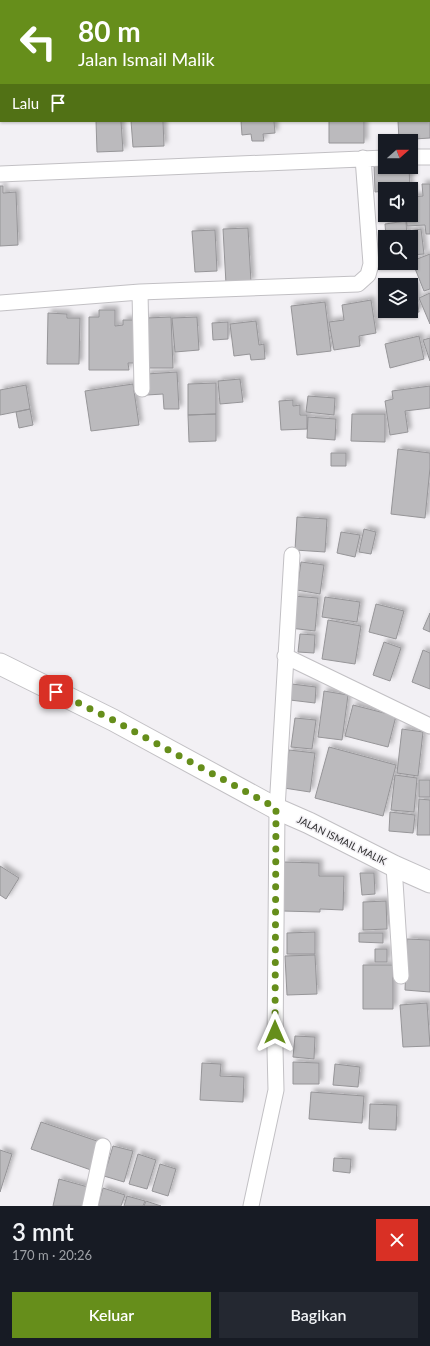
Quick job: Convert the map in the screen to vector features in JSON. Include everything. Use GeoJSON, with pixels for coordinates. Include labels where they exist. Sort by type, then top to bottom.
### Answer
{"type":"FeatureCollection","features":[{"type":"Feature","properties":{"kind":"main road","name":"JALAN ISMAIL MALIK"},"geometry":{"type":"LineString","coordinates":[[0,664],[113,720],[276,808],[430,882]]}},
{"type":"Feature","properties":{"kind":"street"},"geometry":{"type":"LineString","coordinates":[[418,158],[430,157]]}},
{"type":"Feature","properties":{"kind":"street"},"geometry":{"type":"LineString","coordinates":[[0,304],[140,292],[358,284],[368,275],[371,264],[363,158]]}},
{"type":"Feature","properties":{"kind":"street"},"geometry":{"type":"LineString","coordinates":[[0,174],[378,158]]}},
{"type":"Feature","properties":{"kind":"street"},"geometry":{"type":"LineString","coordinates":[[140,292],[142,389]]}},
{"type":"Feature","properties":{"kind":"street"},"geometry":{"type":"LineString","coordinates":[[251,1206],[276,1090],[276,808],[292,555]]}},
{"type":"Feature","properties":{"kind":"street"},"geometry":{"type":"LineString","coordinates":[[285,656],[430,726]]}},
{"type":"Feature","properties":{"kind":"street"},"geometry":{"type":"LineString","coordinates":[[394,866],[401,976]]}},
{"type":"Feature","properties":{"kind":"street"},"geometry":{"type":"LineString","coordinates":[[90,1206],[103,1146]]}},
{"type":"Feature","properties":{"kind":"building"},"geometry":{"type":"Polygon","coordinates":[[[96,122],[121,122],[123,151],[97,152],[96,122]]]}},
{"type":"Feature","properties":{"kind":"building"},"geometry":{"type":"Polygon","coordinates":[[[131,122],[163,122],[164,146],[133,147],[131,122]]]}},
{"type":"Feature","properties":{"kind":"building"},"geometry":{"type":"Polygon","coordinates":[[[241,122],[274,122],[275,133],[263,134],[264,141],[252,141],[251,134],[242,135],[241,122]]]}},
{"type":"Feature","properties":{"kind":"building"},"geometry":{"type":"Polygon","coordinates":[[[329,122],[364,122],[364,143],[329,143],[329,122]]]}},
{"type":"Feature","properties":{"kind":"building"},"geometry":{"type":"Polygon","coordinates":[[[398,122],[430,122],[430,138],[418,139],[418,134],[399,134],[398,122]]]}},
{"type":"Feature","properties":{"kind":"building"},"geometry":{"type":"Polygon","coordinates":[[[374,164],[378,164],[378,174],[409,174],[410,182],[378,182],[378,192],[375,192],[374,164]]]}},
{"type":"Feature","properties":{"kind":"building"},"geometry":{"type":"Polygon","coordinates":[[[422,184],[430,184],[430,234],[426,234],[425,225],[407,226],[407,222],[418,222],[418,196],[423,196],[422,184]]]}},
{"type":"Feature","properties":{"kind":"building"},"geometry":{"type":"Polygon","coordinates":[[[0,186],[3,186],[3,193],[16,192],[18,245],[0,246],[0,186]]]}},
{"type":"Feature","properties":{"kind":"building"},"geometry":{"type":"Polygon","coordinates":[[[406,222],[407,230],[385,230],[385,224],[406,222]]]}},
{"type":"Feature","properties":{"kind":"building"},"geometry":{"type":"Polygon","coordinates":[[[248,228],[251,282],[226,284],[223,229],[248,228]]]}},
{"type":"Feature","properties":{"kind":"building"},"geometry":{"type":"Polygon","coordinates":[[[421,229],[424,254],[418,254],[418,230],[414,230],[421,229]]]}},
{"type":"Feature","properties":{"kind":"building"},"geometry":{"type":"Polygon","coordinates":[[[215,230],[217,271],[195,272],[192,231],[215,230]]]}},
{"type":"Feature","properties":{"kind":"building"},"geometry":{"type":"Polygon","coordinates":[[[430,254],[430,289],[424,291],[416,270],[418,270],[418,259],[430,254]]]}},
{"type":"Feature","properties":{"kind":"building"},"geometry":{"type":"Polygon","coordinates":[[[430,293],[430,324],[419,298],[430,293]]]}},
{"type":"Feature","properties":{"kind":"building"},"geometry":{"type":"Polygon","coordinates":[[[371,300],[376,333],[359,336],[360,346],[334,350],[329,322],[344,320],[342,305],[371,300]]]}},
{"type":"Feature","properties":{"kind":"building"},"geometry":{"type":"Polygon","coordinates":[[[325,302],[331,351],[297,355],[291,306],[325,302]]]}},
{"type":"Feature","properties":{"kind":"building"},"geometry":{"type":"Polygon","coordinates":[[[99,310],[115,310],[115,326],[123,325],[123,320],[139,320],[140,363],[128,363],[129,370],[89,370],[89,317],[99,317],[99,310]]]}},
{"type":"Feature","properties":{"kind":"building"},"geometry":{"type":"Polygon","coordinates":[[[48,313],[67,314],[67,318],[80,318],[79,364],[47,364],[48,313]]]}},
{"type":"Feature","properties":{"kind":"building"},"geometry":{"type":"Polygon","coordinates":[[[171,317],[173,368],[147,368],[146,318],[171,317]]]}},
{"type":"Feature","properties":{"kind":"building"},"geometry":{"type":"Polygon","coordinates":[[[197,317],[199,350],[175,352],[172,318],[197,317]]]}},
{"type":"Feature","properties":{"kind":"building"},"geometry":{"type":"Polygon","coordinates":[[[256,321],[259,345],[264,344],[265,359],[251,360],[250,354],[234,356],[230,324],[256,321]]]}},
{"type":"Feature","properties":{"kind":"building"},"geometry":{"type":"Polygon","coordinates":[[[228,322],[228,339],[213,340],[212,323],[228,322]]]}},
{"type":"Feature","properties":{"kind":"building"},"geometry":{"type":"Polygon","coordinates":[[[419,336],[424,359],[390,368],[385,344],[419,336]]]}},
{"type":"Feature","properties":{"kind":"building"},"geometry":{"type":"Polygon","coordinates":[[[430,338],[430,361],[423,340],[430,338]]]}},
{"type":"Feature","properties":{"kind":"building"},"geometry":{"type":"Polygon","coordinates":[[[177,372],[179,409],[164,409],[163,394],[147,395],[146,374],[177,372]]]}},
{"type":"Feature","properties":{"kind":"building"},"geometry":{"type":"Polygon","coordinates":[[[240,379],[243,402],[220,404],[218,381],[240,379]]]}},
{"type":"Feature","properties":{"kind":"building"},"geometry":{"type":"Polygon","coordinates":[[[216,383],[216,414],[188,415],[188,384],[216,383]]]}},
{"type":"Feature","properties":{"kind":"building"},"geometry":{"type":"Polygon","coordinates":[[[133,384],[139,425],[91,431],[85,391],[133,384]]]}},
{"type":"Feature","properties":{"kind":"building"},"geometry":{"type":"Polygon","coordinates":[[[26,385],[30,409],[0,415],[0,390],[26,385]]]}},
{"type":"Feature","properties":{"kind":"building"},"geometry":{"type":"Polygon","coordinates":[[[430,386],[430,408],[405,411],[408,432],[390,435],[385,401],[393,399],[392,391],[430,386]]]}},
{"type":"Feature","properties":{"kind":"building"},"geometry":{"type":"Polygon","coordinates":[[[308,396],[335,398],[334,415],[306,412],[308,396]]]}},
{"type":"Feature","properties":{"kind":"building"},"geometry":{"type":"Polygon","coordinates":[[[293,400],[293,406],[300,405],[300,415],[307,415],[307,429],[281,430],[279,401],[293,400]]]}},
{"type":"Feature","properties":{"kind":"building"},"geometry":{"type":"Polygon","coordinates":[[[30,409],[33,425],[19,428],[16,412],[30,409]]]}},
{"type":"Feature","properties":{"kind":"building"},"geometry":{"type":"Polygon","coordinates":[[[216,414],[216,441],[189,442],[188,415],[216,414]]]}},
{"type":"Feature","properties":{"kind":"building"},"geometry":{"type":"Polygon","coordinates":[[[352,414],[385,414],[385,442],[351,441],[352,414]]]}},
{"type":"Feature","properties":{"kind":"building"},"geometry":{"type":"Polygon","coordinates":[[[308,417],[336,419],[335,440],[307,438],[308,417]]]}},
{"type":"Feature","properties":{"kind":"building"},"geometry":{"type":"Polygon","coordinates":[[[398,449],[430,453],[425,518],[391,514],[398,449]]]}},
{"type":"Feature","properties":{"kind":"building"},"geometry":{"type":"Polygon","coordinates":[[[331,453],[346,453],[346,466],[331,466],[331,453]]]}},
{"type":"Feature","properties":{"kind":"building"},"geometry":{"type":"Polygon","coordinates":[[[297,517],[327,519],[325,552],[295,550],[297,517]]]}},
{"type":"Feature","properties":{"kind":"building"},"geometry":{"type":"Polygon","coordinates":[[[364,529],[376,532],[371,554],[359,552],[364,529]]]}},
{"type":"Feature","properties":{"kind":"building"},"geometry":{"type":"Polygon","coordinates":[[[341,532],[360,535],[355,557],[337,553],[341,532]]]}},
{"type":"Feature","properties":{"kind":"building"},"geometry":{"type":"Polygon","coordinates":[[[301,562],[324,565],[320,594],[297,590],[301,562]]]}},
{"type":"Feature","properties":{"kind":"building"},"geometry":{"type":"Polygon","coordinates":[[[293,596],[318,598],[315,631],[290,628],[293,596]]]}},
{"type":"Feature","properties":{"kind":"building"},"geometry":{"type":"Polygon","coordinates":[[[325,597],[360,602],[357,622],[322,617],[325,597]]]}},
{"type":"Feature","properties":{"kind":"building"},"geometry":{"type":"Polygon","coordinates":[[[376,604],[404,611],[396,639],[369,632],[376,604]]]}},
{"type":"Feature","properties":{"kind":"building"},"geometry":{"type":"Polygon","coordinates":[[[430,613],[430,632],[423,629],[430,613]]]}},
{"type":"Feature","properties":{"kind":"building"},"geometry":{"type":"Polygon","coordinates":[[[328,620],[361,626],[355,664],[322,659],[328,620]]]}},
{"type":"Feature","properties":{"kind":"building"},"geometry":{"type":"Polygon","coordinates":[[[300,634],[315,635],[314,653],[298,652],[300,634]]]}},
{"type":"Feature","properties":{"kind":"building"},"geometry":{"type":"Polygon","coordinates":[[[384,642],[401,648],[390,681],[373,675],[384,642]]]}},
{"type":"Feature","properties":{"kind":"building"},"geometry":{"type":"Polygon","coordinates":[[[423,650],[430,653],[430,689],[412,682],[423,650]]]}},
{"type":"Feature","properties":{"kind":"building"},"geometry":{"type":"Polygon","coordinates":[[[292,684],[316,687],[315,703],[290,700],[292,684]]]}},
{"type":"Feature","properties":{"kind":"building"},"geometry":{"type":"Polygon","coordinates":[[[324,691],[348,695],[342,740],[318,737],[324,691]]]}},
{"type":"Feature","properties":{"kind":"building"},"geometry":{"type":"Polygon","coordinates":[[[353,705],[396,716],[388,747],[345,736],[353,705]]]}},
{"type":"Feature","properties":{"kind":"building"},"geometry":{"type":"Polygon","coordinates":[[[295,718],[316,720],[312,749],[291,747],[295,718]]]}},
{"type":"Feature","properties":{"kind":"building"},"geometry":{"type":"Polygon","coordinates":[[[402,729],[423,732],[418,776],[397,773],[402,729]]]}},
{"type":"Feature","properties":{"kind":"building"},"geometry":{"type":"Polygon","coordinates":[[[329,747],[396,765],[383,816],[315,798],[329,747]]]}},
{"type":"Feature","properties":{"kind":"building"},"geometry":{"type":"Polygon","coordinates":[[[289,750],[315,753],[310,792],[284,788],[289,750]]]}},
{"type":"Feature","properties":{"kind":"building"},"geometry":{"type":"Polygon","coordinates":[[[395,775],[417,778],[414,812],[391,810],[395,775]]]}},
{"type":"Feature","properties":{"kind":"building"},"geometry":{"type":"Polygon","coordinates":[[[419,780],[430,780],[430,797],[419,797],[419,780]]]}},
{"type":"Feature","properties":{"kind":"building"},"geometry":{"type":"Polygon","coordinates":[[[419,799],[430,800],[430,835],[417,835],[419,799]]]}},
{"type":"Feature","properties":{"kind":"building"},"geometry":{"type":"Polygon","coordinates":[[[390,812],[415,815],[413,833],[389,831],[390,812]]]}},
{"type":"Feature","properties":{"kind":"building"},"geometry":{"type":"Polygon","coordinates":[[[284,862],[319,863],[319,876],[344,876],[343,910],[320,909],[320,912],[283,911],[284,862]]]}},
{"type":"Feature","properties":{"kind":"building"},"geometry":{"type":"Polygon","coordinates":[[[0,866],[19,878],[6,899],[0,895],[0,866]]]}},
{"type":"Feature","properties":{"kind":"building"},"geometry":{"type":"Polygon","coordinates":[[[360,873],[374,873],[375,894],[362,895],[360,873]]]}},
{"type":"Feature","properties":{"kind":"building"},"geometry":{"type":"Polygon","coordinates":[[[386,901],[387,929],[363,930],[363,902],[386,901]]]}},
{"type":"Feature","properties":{"kind":"building"},"geometry":{"type":"Polygon","coordinates":[[[315,932],[315,954],[287,954],[287,933],[315,932]]]}},
{"type":"Feature","properties":{"kind":"building"},"geometry":{"type":"Polygon","coordinates":[[[359,933],[383,933],[383,943],[359,942],[359,933]]]}},
{"type":"Feature","properties":{"kind":"building"},"geometry":{"type":"Polygon","coordinates":[[[407,939],[430,940],[430,992],[405,990],[407,939]]]}},
{"type":"Feature","properties":{"kind":"building"},"geometry":{"type":"Polygon","coordinates":[[[375,949],[387,949],[387,962],[375,962],[375,949]]]}},
{"type":"Feature","properties":{"kind":"building"},"geometry":{"type":"Polygon","coordinates":[[[315,955],[317,994],[287,995],[285,956],[315,955]]]}},
{"type":"Feature","properties":{"kind":"building"},"geometry":{"type":"Polygon","coordinates":[[[363,965],[393,965],[393,1009],[363,1009],[363,965]]]}},
{"type":"Feature","properties":{"kind":"building"},"geometry":{"type":"Polygon","coordinates":[[[427,1003],[430,1046],[403,1047],[400,1005],[427,1003]]]}},
{"type":"Feature","properties":{"kind":"building"},"geometry":{"type":"Polygon","coordinates":[[[295,1036],[315,1037],[314,1059],[293,1057],[295,1036]]]}},
{"type":"Feature","properties":{"kind":"building"},"geometry":{"type":"Polygon","coordinates":[[[293,1062],[319,1063],[319,1084],[293,1084],[293,1062]]]}},
{"type":"Feature","properties":{"kind":"building"},"geometry":{"type":"Polygon","coordinates":[[[202,1063],[221,1064],[220,1076],[244,1077],[243,1102],[200,1100],[202,1063]]]}},
{"type":"Feature","properties":{"kind":"building"},"geometry":{"type":"Polygon","coordinates":[[[335,1064],[360,1067],[358,1087],[333,1085],[335,1064]]]}},
{"type":"Feature","properties":{"kind":"building"},"geometry":{"type":"Polygon","coordinates":[[[311,1092],[364,1096],[362,1123],[309,1119],[311,1092]]]}},
{"type":"Feature","properties":{"kind":"building"},"geometry":{"type":"Polygon","coordinates":[[[370,1104],[397,1105],[396,1130],[369,1129],[370,1104]]]}},
{"type":"Feature","properties":{"kind":"building"},"geometry":{"type":"Polygon","coordinates":[[[41,1122],[100,1142],[91,1170],[31,1149],[41,1122]]]}},
{"type":"Feature","properties":{"kind":"building"},"geometry":{"type":"Polygon","coordinates":[[[113,1146],[133,1151],[124,1182],[104,1176],[113,1146]]]}},
{"type":"Feature","properties":{"kind":"building"},"geometry":{"type":"Polygon","coordinates":[[[0,1150],[12,1154],[0,1192],[0,1150]]]}},
{"type":"Feature","properties":{"kind":"building"},"geometry":{"type":"Polygon","coordinates":[[[138,1154],[156,1160],[147,1189],[129,1184],[138,1154]]]}},
{"type":"Feature","properties":{"kind":"building"},"geometry":{"type":"Polygon","coordinates":[[[334,1158],[351,1159],[350,1173],[333,1171],[334,1158]]]}},
{"type":"Feature","properties":{"kind":"building"},"geometry":{"type":"Polygon","coordinates":[[[160,1164],[176,1169],[168,1196],[152,1191],[160,1164]]]}},
{"type":"Feature","properties":{"kind":"building"},"geometry":{"type":"Polygon","coordinates":[[[59,1179],[88,1187],[84,1206],[53,1206],[59,1179]]]}},
{"type":"Feature","properties":{"kind":"building"},"geometry":{"type":"Polygon","coordinates":[[[103,1188],[125,1195],[121,1206],[98,1206],[103,1188]]]}},
{"type":"Feature","properties":{"kind":"building"},"geometry":{"type":"Polygon","coordinates":[[[127,1196],[145,1201],[143,1206],[124,1206],[127,1196]]]}},
{"type":"Feature","properties":{"kind":"building"},"geometry":{"type":"Polygon","coordinates":[[[146,1201],[161,1206],[144,1206],[146,1201]]]}},
{"type":"Feature","properties":{"kind":"route"},"geometry":{"type":"LineString","coordinates":[[56,692],[113,720],[276,808],[275,1032]]}}]}
